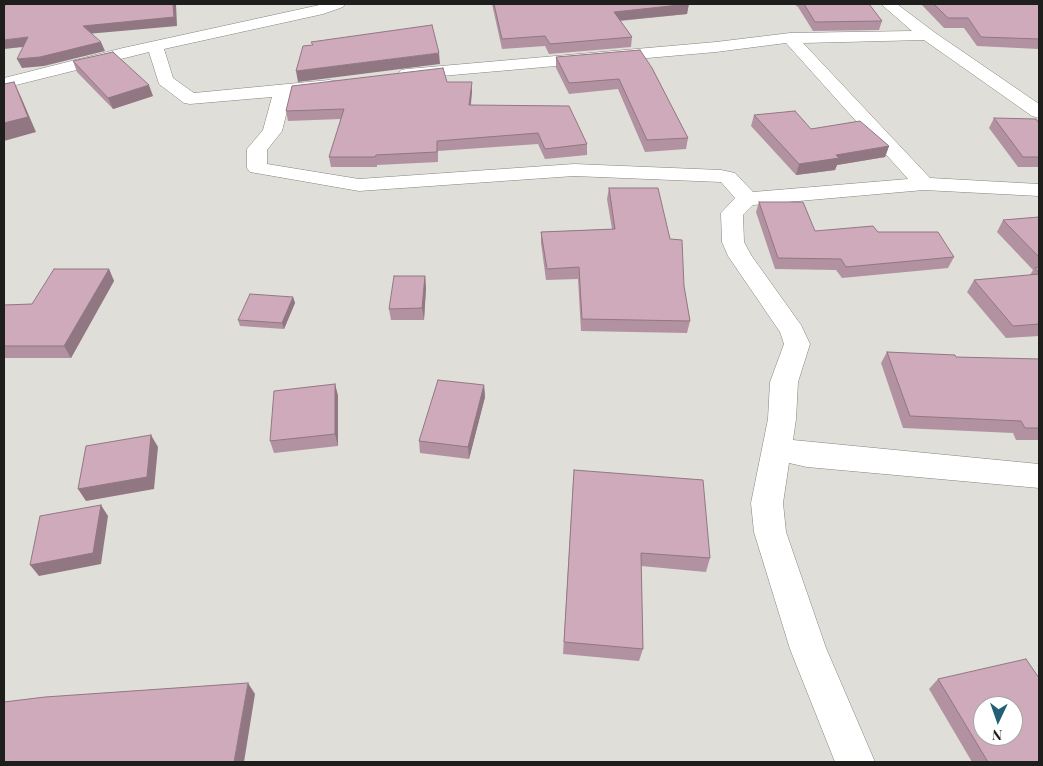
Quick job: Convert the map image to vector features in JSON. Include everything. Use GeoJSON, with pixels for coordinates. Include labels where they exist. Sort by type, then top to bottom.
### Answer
{"type":"FeatureCollection","features":[{"type":"Feature","properties":{"kind":"street"},"geometry":{"type":"LineString","coordinates":[[4,83],[155,46],[324,9],[338,4]]}},
{"type":"Feature","properties":{"kind":"street"},"geometry":{"type":"LineString","coordinates":[[888,4],[928,35],[1039,112]]}},
{"type":"Feature","properties":{"kind":"street"},"geometry":{"type":"LineString","coordinates":[[390,76],[716,47],[790,38],[928,35]]}},
{"type":"Feature","properties":{"kind":"street"},"geometry":{"type":"LineString","coordinates":[[790,38],[924,184]]}},
{"type":"Feature","properties":{"kind":"street"},"geometry":{"type":"LineString","coordinates":[[155,46],[165,80],[190,99],[283,91],[342,83]]}},
{"type":"Feature","properties":{"kind":"street"},"geometry":{"type":"LineString","coordinates":[[283,91],[272,131],[257,149],[257,168],[359,185],[574,170],[721,176],[728,177],[747,199]]}},
{"type":"Feature","properties":{"kind":"street"},"geometry":{"type":"LineString","coordinates":[[855,762],[808,649],[770,532],[767,503],[782,419],[784,382],[797,344],[792,331],[740,256],[733,242],[732,213],[747,199],[924,184],[1039,190]]}},
{"type":"Feature","properties":{"kind":"street"},"geometry":{"type":"LineString","coordinates":[[777,449],[807,455],[1039,476]]}},
{"type":"Feature","properties":{"kind":"building"},"geometry":{"type":"Polygon","coordinates":[[[7,4],[173,4],[174,17],[83,26],[101,42],[40,57],[17,59],[28,37],[4,40],[4,6],[7,4]]]}},
{"type":"Feature","properties":{"kind":"building"},"geometry":{"type":"Polygon","coordinates":[[[494,4],[689,4],[614,12],[632,37],[550,44],[545,36],[502,39],[494,4]]]}},
{"type":"Feature","properties":{"kind":"building"},"geometry":{"type":"Polygon","coordinates":[[[804,4],[869,4],[882,21],[815,22],[804,4]]]}},
{"type":"Feature","properties":{"kind":"building"},"geometry":{"type":"Polygon","coordinates":[[[934,4],[1039,4],[1039,39],[981,37],[968,18],[948,18],[934,4]]]}},
{"type":"Feature","properties":{"kind":"building"},"geometry":{"type":"Polygon","coordinates":[[[432,25],[439,53],[296,71],[303,46],[313,45],[311,42],[432,25]]]}},
{"type":"Feature","properties":{"kind":"building"},"geometry":{"type":"Polygon","coordinates":[[[640,50],[652,68],[688,138],[647,140],[619,79],[569,83],[556,57],[640,50]]]}},
{"type":"Feature","properties":{"kind":"building"},"geometry":{"type":"Polygon","coordinates":[[[113,52],[149,85],[108,98],[73,61],[113,52]]]}},
{"type":"Feature","properties":{"kind":"building"},"geometry":{"type":"Polygon","coordinates":[[[443,68],[447,82],[472,82],[469,105],[569,106],[587,144],[545,149],[538,133],[437,141],[437,152],[376,155],[375,157],[329,157],[344,109],[286,111],[292,86],[443,68]]]}},
{"type":"Feature","properties":{"kind":"building"},"geometry":{"type":"Polygon","coordinates":[[[14,82],[28,117],[4,123],[4,84],[14,82]]]}},
{"type":"Feature","properties":{"kind":"building"},"geometry":{"type":"Polygon","coordinates":[[[795,111],[811,129],[860,121],[889,146],[836,155],[839,158],[799,164],[754,115],[795,111]]]}},
{"type":"Feature","properties":{"kind":"building"},"geometry":{"type":"Polygon","coordinates":[[[994,118],[1036,119],[1039,123],[1039,157],[1023,157],[994,118]]]}},
{"type":"Feature","properties":{"kind":"building"},"geometry":{"type":"Polygon","coordinates":[[[609,188],[658,188],[670,239],[682,240],[684,286],[690,321],[582,319],[579,267],[547,269],[541,232],[615,229],[609,188]]]}},
{"type":"Feature","properties":{"kind":"building"},"geometry":{"type":"Polygon","coordinates":[[[759,202],[803,202],[815,231],[873,226],[878,232],[938,232],[954,257],[846,267],[841,259],[778,258],[759,202]]]}},
{"type":"Feature","properties":{"kind":"building"},"geometry":{"type":"Polygon","coordinates":[[[1039,217],[1039,257],[1003,220],[1039,217]]]}},
{"type":"Feature","properties":{"kind":"building"},"geometry":{"type":"Polygon","coordinates":[[[54,269],[109,269],[64,346],[4,346],[4,305],[32,304],[54,269]]]}},
{"type":"Feature","properties":{"kind":"building"},"geometry":{"type":"Polygon","coordinates":[[[1039,274],[1039,324],[1013,326],[974,280],[1039,274]]]}},
{"type":"Feature","properties":{"kind":"building"},"geometry":{"type":"Polygon","coordinates":[[[394,276],[425,276],[422,308],[389,309],[394,276]]]}},
{"type":"Feature","properties":{"kind":"building"},"geometry":{"type":"Polygon","coordinates":[[[250,294],[293,297],[282,323],[238,320],[250,294]]]}},
{"type":"Feature","properties":{"kind":"building"},"geometry":{"type":"Polygon","coordinates":[[[887,352],[955,355],[956,357],[1039,359],[1039,428],[1025,428],[1021,421],[910,416],[887,352]]]}},
{"type":"Feature","properties":{"kind":"building"},"geometry":{"type":"Polygon","coordinates":[[[438,380],[484,385],[468,447],[419,441],[438,380]]]}},
{"type":"Feature","properties":{"kind":"building"},"geometry":{"type":"Polygon","coordinates":[[[335,384],[335,434],[270,441],[274,391],[335,384]]]}},
{"type":"Feature","properties":{"kind":"building"},"geometry":{"type":"Polygon","coordinates":[[[151,435],[147,477],[78,489],[86,446],[151,435]]]}},
{"type":"Feature","properties":{"kind":"building"},"geometry":{"type":"Polygon","coordinates":[[[574,470],[703,480],[710,558],[641,553],[643,649],[564,642],[574,470]]]}},
{"type":"Feature","properties":{"kind":"building"},"geometry":{"type":"Polygon","coordinates":[[[101,505],[93,553],[30,565],[40,516],[101,505]]]}},
{"type":"Feature","properties":{"kind":"building"},"geometry":{"type":"Polygon","coordinates":[[[1026,659],[1039,678],[1039,762],[988,762],[978,746],[1023,746],[1023,696],[973,696],[973,737],[938,679],[1026,659]]]}},
{"type":"Feature","properties":{"kind":"building"},"geometry":{"type":"Polygon","coordinates":[[[248,683],[234,762],[4,762],[4,702],[45,697],[248,683]]]}}]}
